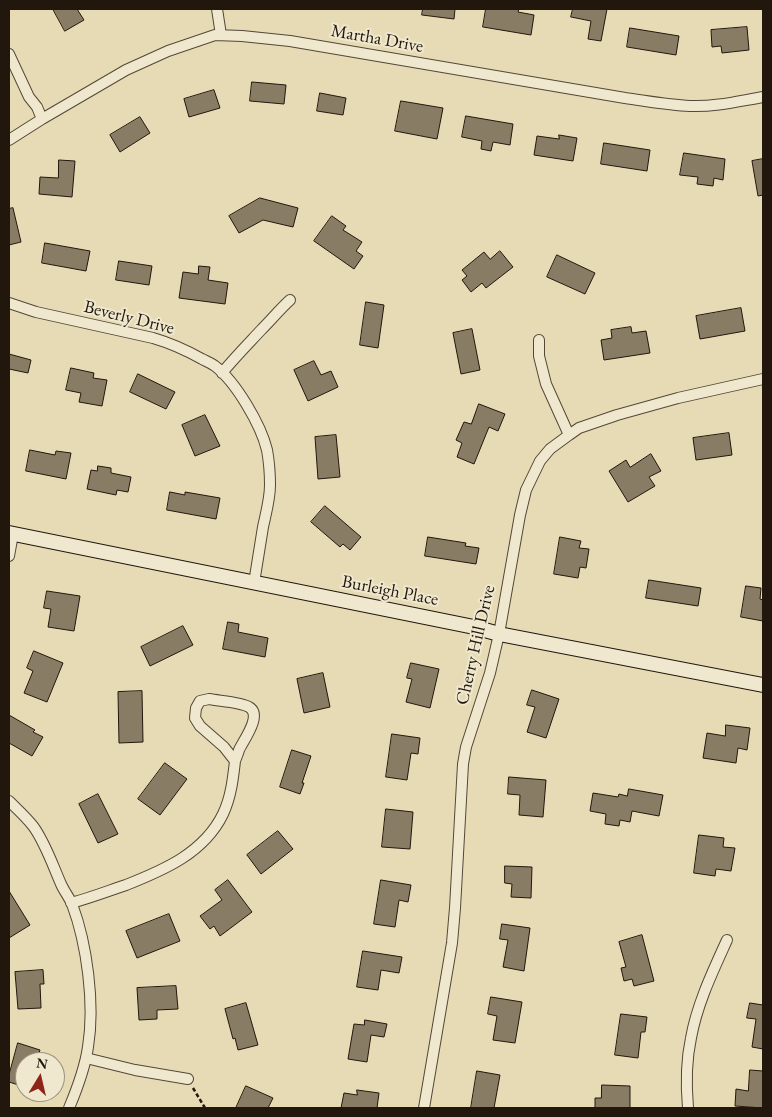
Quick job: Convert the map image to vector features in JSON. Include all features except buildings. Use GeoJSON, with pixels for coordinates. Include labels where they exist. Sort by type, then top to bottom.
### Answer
{"type":"FeatureCollection","features":[{"type":"Feature","properties":{"kind":"street"},"geometry":{"type":"LineString","coordinates":[[216,9],[221,35]]}},
{"type":"Feature","properties":{"kind":"street","name":"Martha Drive"},"geometry":{"type":"LineString","coordinates":[[9,140],[126,70],[168,51],[215,35],[290,41],[674,105],[704,106],[763,97]]}},
{"type":"Feature","properties":{"kind":"street"},"geometry":{"type":"LineString","coordinates":[[9,54],[42,119]]}},
{"type":"Feature","properties":{"kind":"street"},"geometry":{"type":"LineString","coordinates":[[222,373],[272,317],[290,300]]}},
{"type":"Feature","properties":{"kind":"street","name":"Beverly Drive"},"geometry":{"type":"LineString","coordinates":[[9,303],[36,312],[169,343],[185,349],[215,366],[236,388],[259,428],[266,450],[269,474],[269,498],[254,583]]}},
{"type":"Feature","properties":{"kind":"street"},"geometry":{"type":"LineString","coordinates":[[539,340],[539,356],[546,384],[569,435]]}},
{"type":"Feature","properties":{"kind":"street","name":"Cherry Hill Drive"},"geometry":{"type":"LineString","coordinates":[[424,1108],[452,943],[456,908],[462,764],[490,673],[526,490],[540,461],[550,449],[579,428],[678,398],[763,379]]}},
{"type":"Feature","properties":{"kind":"street"},"geometry":{"type":"LineString","coordinates":[[9,556],[11,534]]}},
{"type":"Feature","properties":{"kind":"street","name":"Burleigh Place"},"geometry":{"type":"LineString","coordinates":[[11,534],[474,627],[499,634],[763,685]]}},
{"type":"Feature","properties":{"kind":"street"},"geometry":{"type":"LineString","coordinates":[[71,903],[88,899],[168,867],[187,855],[213,830],[223,814],[230,796],[235,762],[252,727],[253,717],[252,710],[240,704],[209,699],[200,701],[196,708],[195,718],[200,726],[224,748],[235,762]]}},
{"type":"Feature","properties":{"kind":"street"},"geometry":{"type":"LineString","coordinates":[[9,801],[33,826],[54,865],[71,903],[88,971],[90,1024],[88,1046],[78,1087],[69,1108]]}},
{"type":"Feature","properties":{"kind":"street"},"geometry":{"type":"LineString","coordinates":[[688,1108],[687,1075],[690,1039],[710,979],[727,940]]}},
{"type":"Feature","properties":{"kind":"street"},"geometry":{"type":"LineString","coordinates":[[86,1058],[135,1070],[188,1079]]}},
{"type":"Feature","properties":{"kind":"path"},"geometry":{"type":"LineString","coordinates":[[188,1079],[204,1108]]}}]}
